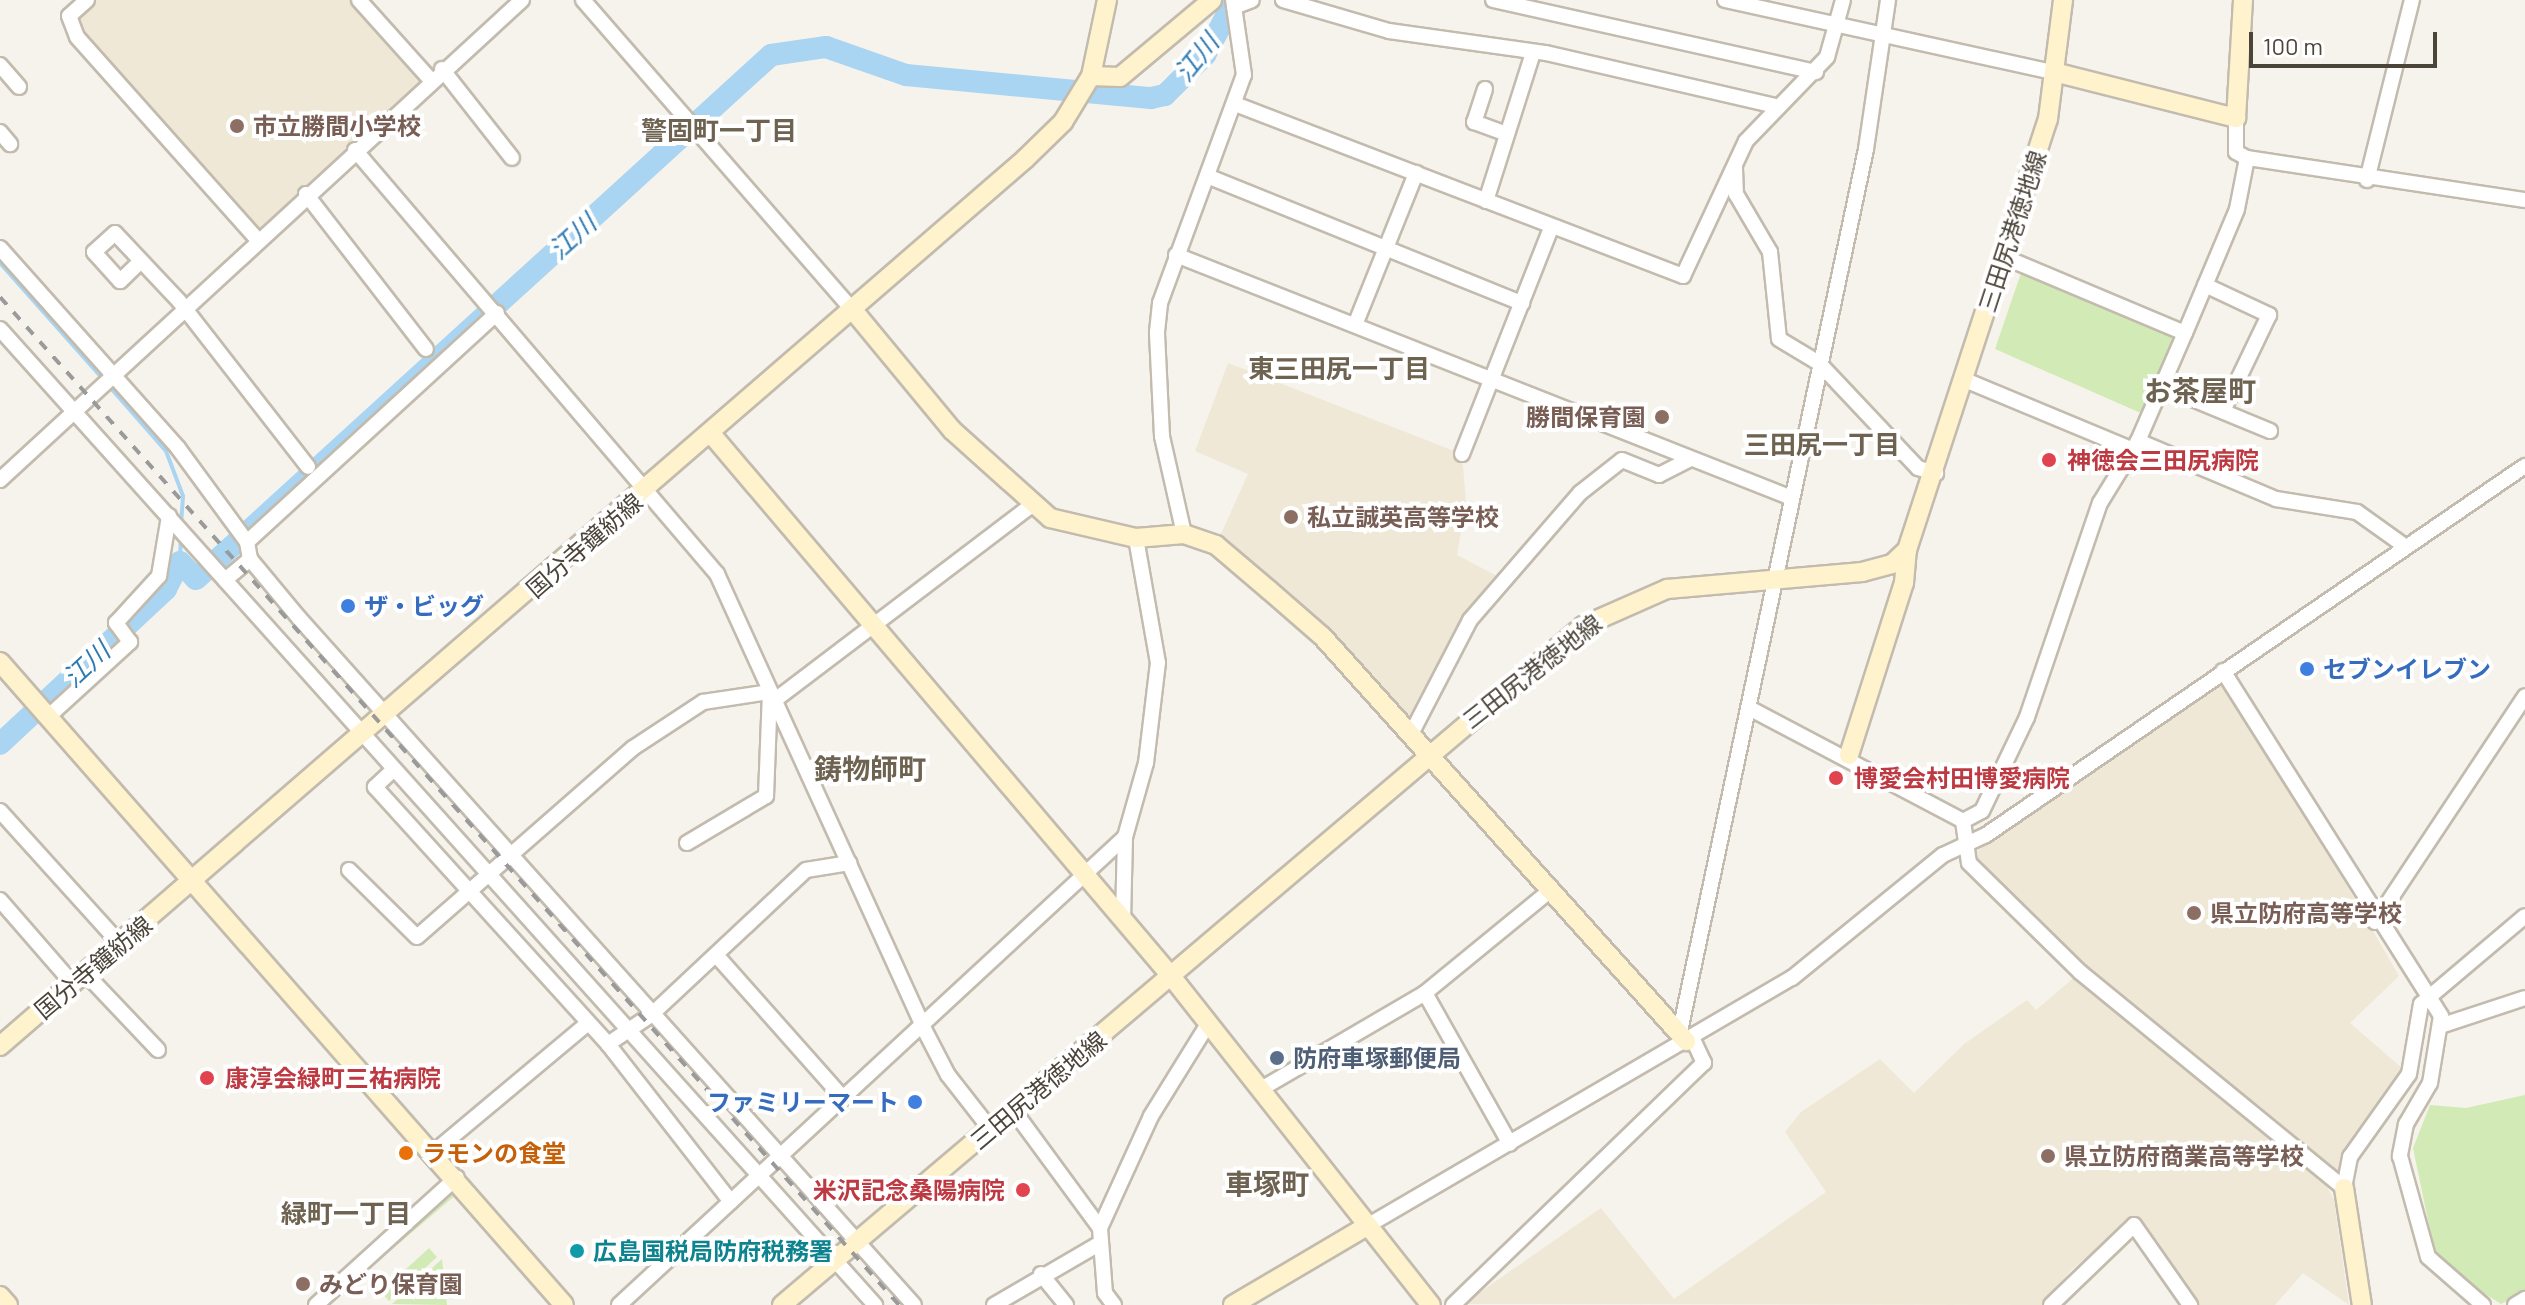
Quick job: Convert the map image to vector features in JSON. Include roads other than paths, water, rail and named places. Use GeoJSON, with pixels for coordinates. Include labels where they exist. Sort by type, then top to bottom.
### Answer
{"type":"FeatureCollection","features":[{"type":"Feature","properties":{"kind":"street"},"geometry":{"type":"LineString","coordinates":[[87,0],[69,16],[77,37],[257,239]]}},
{"type":"Feature","properties":{"kind":"street"},"geometry":{"type":"LineString","coordinates":[[359,0],[436,74],[512,158]]}},
{"type":"Feature","properties":{"kind":"street"},"geometry":{"type":"LineString","coordinates":[[0,480],[436,74],[522,0]]}},
{"type":"Feature","properties":{"kind":"street"},"geometry":{"type":"LineString","coordinates":[[583,0],[852,309],[952,430],[1033,504],[1074,525],[1136,538],[1184,534],[1216,545],[1269,590],[1430,753],[1686,1036],[1704,1063],[1453,1305]]}},
{"type":"Feature","properties":{"kind":"street","name":"国分寺鐘紡線"},"geometry":{"type":"LineString","coordinates":[[0,1046],[196,879],[299,783],[385,717],[713,436],[852,309],[1025,159],[1063,122],[1091,76],[1107,0]]}},
{"type":"Feature","properties":{"kind":"street"},"geometry":{"type":"LineString","coordinates":[[1091,76],[1120,77],[1212,0]]}},
{"type":"Feature","properties":{"kind":"street"},"geometry":{"type":"LineString","coordinates":[[1184,534],[1162,436],[1157,357],[1160,303],[1235,104],[1246,59],[1234,4],[1252,0]]}},
{"type":"Feature","properties":{"kind":"street"},"geometry":{"type":"LineString","coordinates":[[1283,0],[1389,31],[1533,53],[1779,107]]}},
{"type":"Feature","properties":{"kind":"street"},"geometry":{"type":"LineString","coordinates":[[1493,0],[1557,7],[1816,72]]}},
{"type":"Feature","properties":{"kind":"street"},"geometry":{"type":"LineString","coordinates":[[1725,0],[2058,73],[2236,118]]}},
{"type":"Feature","properties":{"kind":"street"},"geometry":{"type":"LineString","coordinates":[[1235,104],[1551,228],[1683,276],[1746,141],[1816,72],[1837,26],[1843,0]]}},
{"type":"Feature","properties":{"kind":"street"},"geometry":{"type":"LineString","coordinates":[[1686,1036],[1749,708],[1886,35],[1888,0]]}},
{"type":"Feature","properties":{"kind":"street","name":"三田尻港徳地線"},"geometry":{"type":"LineString","coordinates":[[782,1305],[1014,1111],[1543,656],[1614,608],[1667,589],[1881,568],[1907,550],[1936,473],[2058,73],[2063,0]]}},
{"type":"Feature","properties":{"kind":"street"},"geometry":{"type":"LineString","coordinates":[[2243,0],[2236,152],[2247,158],[2367,180],[2525,200]]}},
{"type":"Feature","properties":{"kind":"street"},"geometry":{"type":"LineString","coordinates":[[2367,180],[2412,0]]}},
{"type":"Feature","properties":{"kind":"street"},"geometry":{"type":"LineString","coordinates":[[1486,201],[1533,53]]}},
{"type":"Feature","properties":{"kind":"street"},"geometry":{"type":"LineString","coordinates":[[0,65],[19,87]]}},
{"type":"Feature","properties":{"kind":"street"},"geometry":{"type":"LineString","coordinates":[[1485,89],[1474,122],[1507,134]]}},
{"type":"Feature","properties":{"kind":"street"},"geometry":{"type":"LineString","coordinates":[[0,132],[10,144]]}},
{"type":"Feature","properties":{"kind":"street"},"geometry":{"type":"LineString","coordinates":[[355,150],[717,574],[923,1027],[948,1075],[991,1130]]}},
{"type":"Feature","properties":{"kind":"street"},"geometry":{"type":"LineString","coordinates":[[1963,821],[1982,811],[2021,729],[2100,503],[2133,445],[2185,333],[2237,209],[2247,158]]}},
{"type":"Feature","properties":{"kind":"street"},"geometry":{"type":"LineString","coordinates":[[1735,168],[1736,194],[1770,252],[1773,325],[1779,339],[1819,363],[1918,468],[1936,473]]}},
{"type":"Feature","properties":{"kind":"street"},"geometry":{"type":"LineString","coordinates":[[1355,325],[1416,173]]}},
{"type":"Feature","properties":{"kind":"street"},"geometry":{"type":"LineString","coordinates":[[1207,176],[1522,303]]}},
{"type":"Feature","properties":{"kind":"street"},"geometry":{"type":"LineString","coordinates":[[306,194],[426,349]]}},
{"type":"Feature","properties":{"kind":"street"},"geometry":{"type":"LineString","coordinates":[[1462,454],[1551,228]]}},
{"type":"Feature","properties":{"kind":"street"},"geometry":{"type":"LineString","coordinates":[[0,248],[112,375],[247,542],[250,559],[385,717],[914,1305]]}},
{"type":"Feature","properties":{"kind":"street"},"geometry":{"type":"LineString","coordinates":[[1176,255],[1688,460],[1792,498]]}},
{"type":"Feature","properties":{"kind":"street"},"geometry":{"type":"LineString","coordinates":[[2004,257],[2185,333]]}},
{"type":"Feature","properties":{"kind":"street"},"geometry":{"type":"LineString","coordinates":[[141,261],[184,310],[308,467]]}},
{"type":"Feature","properties":{"kind":"street"},"geometry":{"type":"LineString","coordinates":[[2205,285],[2269,315],[2223,411]]}},
{"type":"Feature","properties":{"kind":"street"},"geometry":{"type":"LineString","coordinates":[[247,542],[497,313]]}},
{"type":"Feature","properties":{"kind":"street"},"geometry":{"type":"LineString","coordinates":[[0,329],[875,1305]]}},
{"type":"Feature","properties":{"kind":"street"},"geometry":{"type":"LineString","coordinates":[[1965,380],[2276,499],[2357,512],[2406,547]]}},
{"type":"Feature","properties":{"kind":"street"},"geometry":{"type":"LineString","coordinates":[[2161,386],[2270,431]]}},
{"type":"Feature","properties":{"kind":"street"},"geometry":{"type":"LineString","coordinates":[[713,436],[1171,976],[1431,1305]]}},
{"type":"Feature","properties":{"kind":"street"},"geometry":{"type":"LineString","coordinates":[[1411,734],[1470,620],[1580,493],[1622,460],[1659,475],[1688,460]]}},
{"type":"Feature","properties":{"kind":"street"},"geometry":{"type":"LineString","coordinates":[[1233,1305],[1803,970],[1964,842],[1986,835],[2525,466]]}},
{"type":"Feature","properties":{"kind":"street"},"geometry":{"type":"LineString","coordinates":[[349,870],[417,937],[489,878],[633,748],[703,702],[773,696],[877,627],[1033,504]]}},
{"type":"Feature","properties":{"kind":"street"},"geometry":{"type":"LineString","coordinates":[[49,716],[130,642],[116,623],[159,576],[169,516]]}},
{"type":"Feature","properties":{"kind":"street"},"geometry":{"type":"LineString","coordinates":[[1123,920],[1125,837],[1146,763],[1158,663],[1136,538]]}},
{"type":"Feature","properties":{"kind":"street"},"geometry":{"type":"LineString","coordinates":[[1849,755],[1904,583],[1907,550]]}},
{"type":"Feature","properties":{"kind":"street"},"geometry":{"type":"LineString","coordinates":[[225,580],[250,559]]}},
{"type":"Feature","properties":{"kind":"street"},"geometry":{"type":"LineString","coordinates":[[0,662],[435,1151],[564,1305]]}},
{"type":"Feature","properties":{"kind":"street"},"geometry":{"type":"LineString","coordinates":[[2223,671],[2375,922],[2427,999],[2440,1026],[2430,1083],[2406,1124],[2400,1156],[2422,1247],[2483,1305]]}},
{"type":"Feature","properties":{"kind":"street"},"geometry":{"type":"LineString","coordinates":[[687,843],[766,796],[773,696]]}},
{"type":"Feature","properties":{"kind":"street"},"geometry":{"type":"LineString","coordinates":[[2375,922],[2525,696]]}},
{"type":"Feature","properties":{"kind":"street"},"geometry":{"type":"LineString","coordinates":[[1749,708],[1849,755],[1963,821]]}},
{"type":"Feature","properties":{"kind":"street"},"geometry":{"type":"LineString","coordinates":[[393,770],[375,787],[608,1044],[731,1202]]}},
{"type":"Feature","properties":{"kind":"street"},"geometry":{"type":"LineString","coordinates":[[0,811],[120,944]]}},
{"type":"Feature","properties":{"kind":"street"},"geometry":{"type":"LineString","coordinates":[[1963,821],[1969,863],[2080,972],[2344,1188]]}},
{"type":"Feature","properties":{"kind":"street"},"geometry":{"type":"LineString","coordinates":[[619,1305],[757,1175],[780,1158],[843,1098],[891,1046],[923,1027],[979,964],[1087,877],[1125,837]]}},
{"type":"Feature","properties":{"kind":"street"},"geometry":{"type":"LineString","coordinates":[[608,1044],[624,1028],[651,1015],[806,870],[849,863]]}},
{"type":"Feature","properties":{"kind":"street"},"geometry":{"type":"LineString","coordinates":[[1261,1089],[1425,993],[1552,889]]}},
{"type":"Feature","properties":{"kind":"street"},"geometry":{"type":"LineString","coordinates":[[0,900],[158,1050]]}},
{"type":"Feature","properties":{"kind":"street"},"geometry":{"type":"LineString","coordinates":[[2362,1305],[2344,1188],[2350,1157],[2409,1074],[2427,999],[2525,916]]}},
{"type":"Feature","properties":{"kind":"street"},"geometry":{"type":"LineString","coordinates":[[717,956],[843,1098]]}},
{"type":"Feature","properties":{"kind":"street"},"geometry":{"type":"LineString","coordinates":[[1425,993],[1510,1144]]}},
{"type":"Feature","properties":{"kind":"street"},"geometry":{"type":"LineString","coordinates":[[2440,1026],[2525,998]]}},
{"type":"Feature","properties":{"kind":"street"},"geometry":{"type":"LineString","coordinates":[[435,1151],[588,1023]]}},
{"type":"Feature","properties":{"kind":"street"},"geometry":{"type":"LineString","coordinates":[[1114,1305],[1097,1245],[1100,1228],[1151,1116],[1208,1024]]}},
{"type":"Feature","properties":{"kind":"street"},"geometry":{"type":"LineString","coordinates":[[1014,1111],[1100,1228]]}},
{"type":"Feature","properties":{"kind":"street"},"geometry":{"type":"LineString","coordinates":[[316,1305],[457,1177]]}},
{"type":"Feature","properties":{"kind":"street"},"geometry":{"type":"LineString","coordinates":[[2051,1305],[2134,1225],[2190,1305]]}},
{"type":"Feature","properties":{"kind":"street"},"geometry":{"type":"LineString","coordinates":[[994,1305],[1041,1274],[1097,1245]]}},
{"type":"Feature","properties":{"kind":"street"},"geometry":{"type":"LineString","coordinates":[[1041,1274],[1066,1305]]}},
{"type":"Feature","properties":{"kind":"street"},"geometry":{"type":"LineString","coordinates":[[2515,1305],[2525,1299]]}},
{"type":"Feature","properties":{"kind":"waterway","name":"江川"},"geometry":{"type":"LineString","coordinates":[[0,744],[166,589],[180,562],[196,579],[771,55],[826,47],[906,75],[1151,98],[1165,95],[1205,55],[1235,0]]}},
{"type":"Feature","properties":{"kind":"waterway"},"geometry":{"type":"LineString","coordinates":[[0,263],[103,379]]}},
{"type":"Feature","properties":{"kind":"waterway"},"geometry":{"type":"LineString","coordinates":[[109,386],[166,451],[183,496],[181,524]]}},
{"type":"Feature","properties":{"kind":"waterway"},"geometry":{"type":"LineString","coordinates":[[180,562],[181,537]]}},
{"type":"Feature","properties":{"kind":"railway"},"geometry":{"type":"LineString","coordinates":[[0,297],[899,1305]]}},
{"type":"Feature","properties":{"kind":"place","name":"市立勝間小学校"},"geometry":{"type":"Point","coordinates":[237,126]}},
{"type":"Feature","properties":{"kind":"place","name":"勝間保育園"},"geometry":{"type":"Point","coordinates":[1662,417]}},
{"type":"Feature","properties":{"kind":"place","name":"神徳会三田尻病院"},"geometry":{"type":"Point","coordinates":[2049,460]}},
{"type":"Feature","properties":{"kind":"place","name":"私立誠英高等学校"},"geometry":{"type":"Point","coordinates":[1291,517]}},
{"type":"Feature","properties":{"kind":"place","name":"ザ・ビッグ"},"geometry":{"type":"Point","coordinates":[348,606]}},
{"type":"Feature","properties":{"kind":"place","name":"セブンイレブン"},"geometry":{"type":"Point","coordinates":[2307,669]}},
{"type":"Feature","properties":{"kind":"place","name":"博愛会村田博愛病院"},"geometry":{"type":"Point","coordinates":[1836,778]}},
{"type":"Feature","properties":{"kind":"place","name":"県立防府高等学校"},"geometry":{"type":"Point","coordinates":[2194,913]}},
{"type":"Feature","properties":{"kind":"place","name":"防府車塚郵便局"},"geometry":{"type":"Point","coordinates":[1277,1058]}},
{"type":"Feature","properties":{"kind":"place","name":"康淳会緑町三祐病院"},"geometry":{"type":"Point","coordinates":[207,1078]}},
{"type":"Feature","properties":{"kind":"place","name":"ファミリーマート"},"geometry":{"type":"Point","coordinates":[915,1102]}},
{"type":"Feature","properties":{"kind":"place","name":"ラモンの食堂"},"geometry":{"type":"Point","coordinates":[406,1153]}},
{"type":"Feature","properties":{"kind":"place","name":"県立防府商業高等学校"},"geometry":{"type":"Point","coordinates":[2048,1156]}},
{"type":"Feature","properties":{"kind":"place","name":"米沢記念桑陽病院"},"geometry":{"type":"Point","coordinates":[1023,1190]}},
{"type":"Feature","properties":{"kind":"place","name":"広島国税局防府税務署"},"geometry":{"type":"Point","coordinates":[577,1251]}},
{"type":"Feature","properties":{"kind":"place","name":"みどり保育園"},"geometry":{"type":"Point","coordinates":[303,1284]}},
{"type":"Feature","properties":{"kind":"district","name":"警固町一丁目"},"geometry":{"type":"Point","coordinates":[719,130]}},
{"type":"Feature","properties":{"kind":"district","name":"東三田尻一丁目"},"geometry":{"type":"Point","coordinates":[1339,368]}},
{"type":"Feature","properties":{"kind":"district","name":"お茶屋町"},"geometry":{"type":"Point","coordinates":[2200,390]}},
{"type":"Feature","properties":{"kind":"district","name":"三田尻一丁目"},"geometry":{"type":"Point","coordinates":[1822,444]}},
{"type":"Feature","properties":{"kind":"district","name":"鋳物師町"},"geometry":{"type":"Point","coordinates":[870,768]}},
{"type":"Feature","properties":{"kind":"district","name":"車塚町"},"geometry":{"type":"Point","coordinates":[1267,1183]}},
{"type":"Feature","properties":{"kind":"district","name":"緑町一丁目"},"geometry":{"type":"Point","coordinates":[346,1213]}}]}
